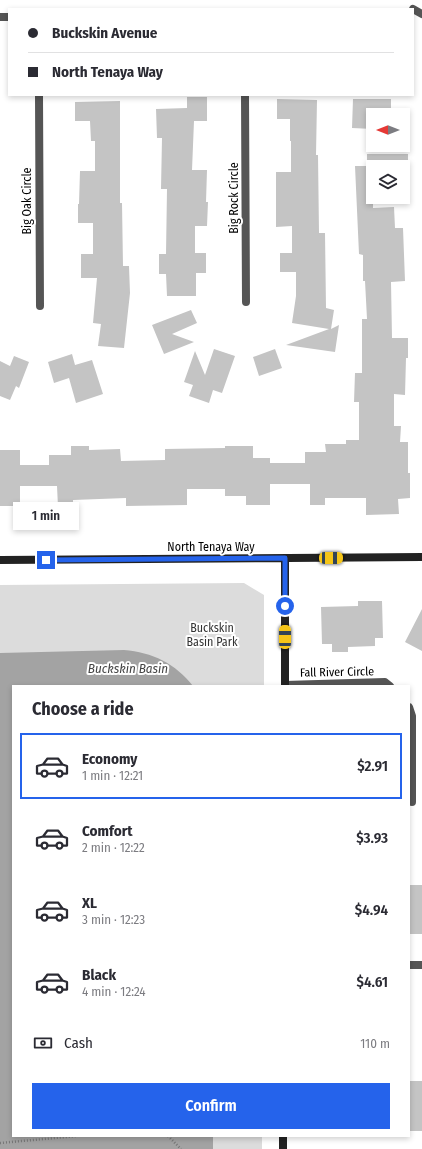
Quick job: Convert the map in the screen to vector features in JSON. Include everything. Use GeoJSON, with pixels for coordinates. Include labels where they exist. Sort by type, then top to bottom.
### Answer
{"type":"FeatureCollection","features":[{"type":"Feature","properties":{"kind":"main road","name":"North Tenaya Way"},"geometry":{"type":"LineString","coordinates":[[0,560],[422,557]]}},
{"type":"Feature","properties":{"kind":"main road"},"geometry":{"type":"LineString","coordinates":[[285,558],[285,685]]}},
{"type":"Feature","properties":{"kind":"main road"},"geometry":{"type":"LineString","coordinates":[[283,1137],[283,1149]]}},
{"type":"Feature","properties":{"kind":"street","name":"Big Oak Circle"},"geometry":{"type":"LineString","coordinates":[[39,96],[40,306]]}},
{"type":"Feature","properties":{"kind":"street","name":"Big Rock Circle"},"geometry":{"type":"LineString","coordinates":[[245,96],[246,302]]}},
{"type":"Feature","properties":{"kind":"street","name":"Fall River Circle"},"geometry":{"type":"LineString","coordinates":[[285,685],[385,682],[389,685]]}},
{"type":"Feature","properties":{"kind":"street"},"geometry":{"type":"LineString","coordinates":[[410,710],[412,716],[412,802]]}},
{"type":"Feature","properties":{"kind":"street"},"geometry":{"type":"LineString","coordinates":[[410,965],[422,965]]}},
{"type":"Feature","properties":{"kind":"path"},"geometry":{"type":"LineString","coordinates":[[0,1143],[66,1137]]}},
{"type":"Feature","properties":{"kind":"path"},"geometry":{"type":"LineString","coordinates":[[169,1137],[181,1149]]}},
{"type":"Feature","properties":{"kind":"green space","name":"Buckskin Basin Park"},"geometry":{"type":"Polygon","coordinates":[[[244,583],[264,595],[264,685],[12,685],[12,1137],[262,1137],[262,1149],[0,1149],[0,585],[244,583]]]}},
{"type":"Feature","properties":{"kind":"water","name":"Buckskin Basin"},"geometry":{"type":"Polygon","coordinates":[[[134,651],[163,660],[179,671],[192,685],[12,685],[12,1137],[213,1137],[213,1149],[0,1149],[0,653],[134,651]]]}},
{"type":"Feature","properties":{"kind":"building"},"geometry":{"type":"Polygon","coordinates":[[[187,97],[207,97],[207,121],[194,121],[192,170],[207,170],[207,226],[195,226],[195,253],[206,253],[206,273],[196,273],[196,296],[167,296],[166,274],[159,274],[159,254],[166,254],[167,189],[161,189],[162,138],[157,138],[156,109],[187,108],[187,97]]]}},
{"type":"Feature","properties":{"kind":"building"},"geometry":{"type":"Polygon","coordinates":[[[277,99],[317,100],[316,155],[318,155],[319,233],[325,233],[326,308],[334,310],[331,329],[339,325],[335,352],[286,345],[329,329],[292,323],[296,296],[296,272],[280,272],[280,253],[292,253],[292,226],[276,227],[276,172],[291,172],[291,141],[290,119],[277,119],[277,99]]]}},
{"type":"Feature","properties":{"kind":"building"},"geometry":{"type":"Polygon","coordinates":[[[353,99],[391,99],[391,108],[366,108],[366,129],[352,128],[353,99]]]}},
{"type":"Feature","properties":{"kind":"building"},"geometry":{"type":"Polygon","coordinates":[[[120,101],[120,203],[122,203],[123,266],[129,266],[130,293],[124,348],[98,346],[101,324],[93,323],[97,278],[81,278],[81,254],[93,254],[93,223],[78,223],[80,171],[95,171],[95,141],[91,141],[90,121],[75,121],[75,102],[120,101]]]}},
{"type":"Feature","properties":{"kind":"building"},"geometry":{"type":"Polygon","coordinates":[[[367,154],[408,154],[408,160],[367,160],[367,154]]]}},
{"type":"Feature","properties":{"kind":"building"},"geometry":{"type":"Polygon","coordinates":[[[355,166],[366,166],[366,204],[373,204],[373,208],[394,207],[395,228],[403,228],[405,281],[391,282],[392,338],[408,338],[405,395],[394,394],[394,426],[401,426],[400,442],[408,442],[408,473],[410,473],[410,498],[398,499],[399,514],[366,515],[366,498],[325,498],[325,505],[310,505],[310,484],[270,484],[270,505],[246,505],[246,496],[225,496],[225,489],[187,489],[187,505],[126,506],[126,498],[73,500],[73,507],[58,507],[57,486],[20,486],[20,506],[0,506],[0,450],[20,450],[20,465],[49,465],[49,455],[71,455],[71,446],[89,446],[89,450],[120,449],[121,461],[165,460],[165,449],[253,446],[253,458],[270,458],[270,463],[305,463],[305,452],[326,452],[325,444],[346,444],[346,440],[359,440],[359,402],[354,402],[355,373],[362,373],[362,319],[367,319],[365,281],[363,281],[363,255],[359,254],[355,166]]]}},
{"type":"Feature","properties":{"kind":"building"},"geometry":{"type":"Polygon","coordinates":[[[191,310],[197,323],[172,334],[194,342],[164,354],[152,325],[191,310]]]}},
{"type":"Feature","properties":{"kind":"building"},"geometry":{"type":"Polygon","coordinates":[[[214,349],[235,356],[222,393],[213,390],[209,403],[189,396],[193,385],[184,382],[195,351],[205,375],[214,349]]]}},
{"type":"Feature","properties":{"kind":"building"},"geometry":{"type":"Polygon","coordinates":[[[275,349],[282,368],[259,376],[253,357],[275,349]]]}},
{"type":"Feature","properties":{"kind":"building"},"geometry":{"type":"Polygon","coordinates":[[[72,354],[75,365],[92,360],[103,394],[76,403],[69,378],[54,383],[48,362],[72,354]]]}},
{"type":"Feature","properties":{"kind":"building"},"geometry":{"type":"Polygon","coordinates":[[[14,356],[29,362],[19,388],[16,386],[10,400],[0,396],[0,361],[10,366],[14,356]]]}},
{"type":"Feature","properties":{"kind":"building"},"geometry":{"type":"Polygon","coordinates":[[[358,601],[382,601],[383,638],[375,638],[375,646],[348,647],[348,652],[332,652],[332,644],[322,644],[321,607],[358,606],[358,601]]]}},
{"type":"Feature","properties":{"kind":"building"},"geometry":{"type":"Polygon","coordinates":[[[422,609],[422,651],[405,642],[422,609]]]}},
{"type":"Feature","properties":{"kind":"building"},"geometry":{"type":"Polygon","coordinates":[[[410,885],[422,885],[422,934],[410,934],[410,885]]]}},
{"type":"Feature","properties":{"kind":"building"},"geometry":{"type":"Polygon","coordinates":[[[410,1081],[422,1081],[422,1131],[410,1131],[410,1081]]]}},
{"type":"Feature","properties":{"kind":"route"},"geometry":{"type":"LineString","coordinates":[[46,560],[285,558],[285,606]]}}]}
